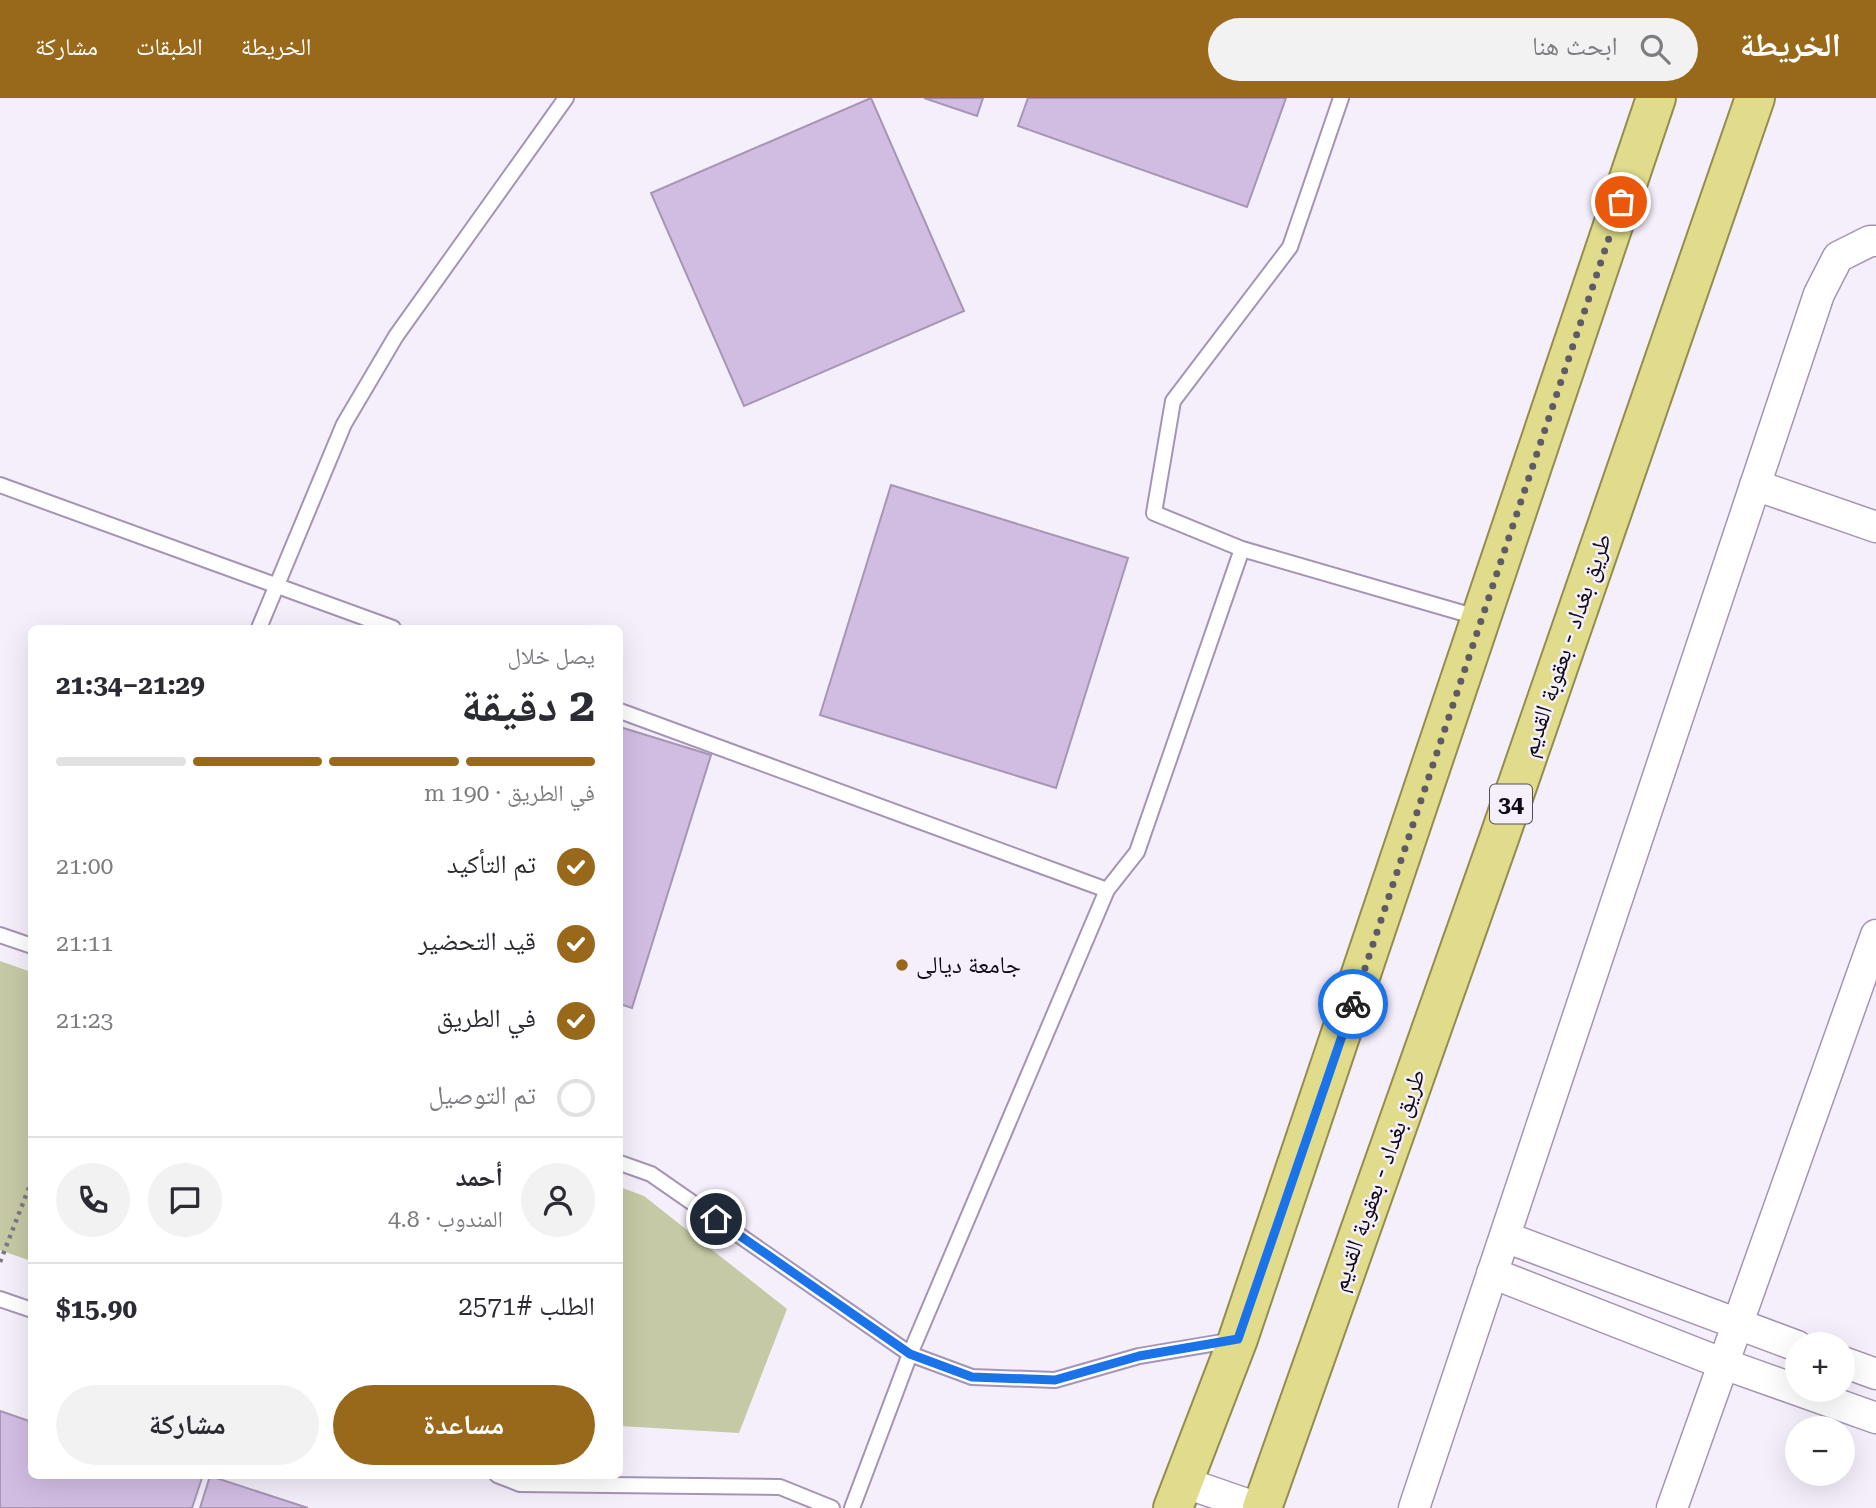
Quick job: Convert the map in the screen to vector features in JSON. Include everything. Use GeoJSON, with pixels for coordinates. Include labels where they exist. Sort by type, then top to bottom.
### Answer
{"type":"FeatureCollection","features":[{"type":"Feature","properties":{"kind":"highway"},"geometry":{"type":"LineString","coordinates":[[1178,1495],[1238,1339],[1656,98]]}},
{"type":"Feature","properties":{"kind":"highway","name":"طريق بغداد - بعقوبة القديم"},"geometry":{"type":"LineString","coordinates":[[1260,1508],[1497,844],[1755,98]]}},
{"type":"Feature","properties":{"kind":"street"},"geometry":{"type":"LineString","coordinates":[[1414,1508],[1819,294],[1838,257],[1870,241],[1876,241]]}},
{"type":"Feature","properties":{"kind":"street"},"geometry":{"type":"LineString","coordinates":[[1755,485],[1876,527]]}},
{"type":"Feature","properties":{"kind":"street"},"geometry":{"type":"LineString","coordinates":[[1672,1508],[1876,935]]}},
{"type":"Feature","properties":{"kind":"street"},"geometry":{"type":"LineString","coordinates":[[1504,1237],[1785,1342]]}},
{"type":"Feature","properties":{"kind":"street"},"geometry":{"type":"LineString","coordinates":[[1492,1273],[1724,1364],[1876,1418]]}},
{"type":"Feature","properties":{"kind":"street"},"geometry":{"type":"LineString","coordinates":[[1855,1366],[1876,1374]]}},
{"type":"Feature","properties":{"kind":"street"},"geometry":{"type":"LineString","coordinates":[[1178,1495],[1260,1508]]}},
{"type":"Feature","properties":{"kind":"lane"},"geometry":{"type":"LineString","coordinates":[[260,625],[344,424],[397,336],[566,98]]}},
{"type":"Feature","properties":{"kind":"lane"},"geometry":{"type":"LineString","coordinates":[[1342,98],[1290,247],[1173,401],[1154,513],[1242,549],[1482,619]]}},
{"type":"Feature","properties":{"kind":"lane"},"geometry":{"type":"LineString","coordinates":[[0,485],[385,625]]}},
{"type":"Feature","properties":{"kind":"lane"},"geometry":{"type":"LineString","coordinates":[[852,1508],[910,1354],[1108,890],[1137,852],[1242,549]]}},
{"type":"Feature","properties":{"kind":"lane"},"geometry":{"type":"LineString","coordinates":[[623,712],[1108,890]]}},
{"type":"Feature","properties":{"kind":"lane"},"geometry":{"type":"LineString","coordinates":[[0,935],[28,945]]}},
{"type":"Feature","properties":{"kind":"lane"},"geometry":{"type":"LineString","coordinates":[[623,1164],[651,1174],[910,1354],[972,1377],[1055,1380],[1139,1356],[1238,1339]]}},
{"type":"Feature","properties":{"kind":"lane"},"geometry":{"type":"LineString","coordinates":[[0,1299],[28,1309]]}},
{"type":"Feature","properties":{"kind":"lane"},"geometry":{"type":"LineString","coordinates":[[507,1479],[520,1484],[780,1487],[832,1508]]}},
{"type":"Feature","properties":{"kind":"path"},"geometry":{"type":"LineString","coordinates":[[0,1262],[28,1190]]}},
{"type":"Feature","properties":{"kind":"green space"},"geometry":{"type":"Polygon","coordinates":[[[0,961],[28,971],[28,1260],[0,1250],[0,961]]]}},
{"type":"Feature","properties":{"kind":"green space"},"geometry":{"type":"Polygon","coordinates":[[[623,1188],[644,1196],[787,1309],[739,1433],[623,1426],[623,1188]]]}},
{"type":"Feature","properties":{"kind":"building"},"geometry":{"type":"Polygon","coordinates":[[[871,98],[964,311],[744,406],[651,193],[871,98]]]}},
{"type":"Feature","properties":{"kind":"building"},"geometry":{"type":"Polygon","coordinates":[[[924,98],[983,98],[977,116],[924,98]]]}},
{"type":"Feature","properties":{"kind":"building"},"geometry":{"type":"Polygon","coordinates":[[[1028,98],[1286,98],[1247,207],[1018,126],[1028,98]]]}},
{"type":"Feature","properties":{"kind":"building"},"geometry":{"type":"Polygon","coordinates":[[[891,485],[1128,558],[1056,788],[820,715],[891,485]]]}},
{"type":"Feature","properties":{"kind":"building"},"geometry":{"type":"Polygon","coordinates":[[[623,728],[711,755],[632,1008],[623,1005],[623,728]]]}},
{"type":"Feature","properties":{"kind":"building"},"geometry":{"type":"Polygon","coordinates":[[[0,1411],[28,1421],[28,1479],[202,1479],[192,1508],[0,1508],[0,1411]]]}},
{"type":"Feature","properties":{"kind":"building"},"geometry":{"type":"Polygon","coordinates":[[[209,1479],[219,1479],[308,1508],[200,1508],[209,1479]]]}},
{"type":"Feature","properties":{"kind":"way so far"},"geometry":{"type":"LineString","coordinates":[[1353,1004],[1621,202]]}},
{"type":"Feature","properties":{"kind":"place","name":"جامعة ديالى"},"geometry":{"type":"Point","coordinates":[902,965]}},
{"type":"Feature","properties":{"kind":"route"},"geometry":{"type":"LineString","coordinates":[[716,1219],[910,1354],[972,1377],[1055,1380],[1139,1356],[1238,1339],[1353,1004]]}}]}
